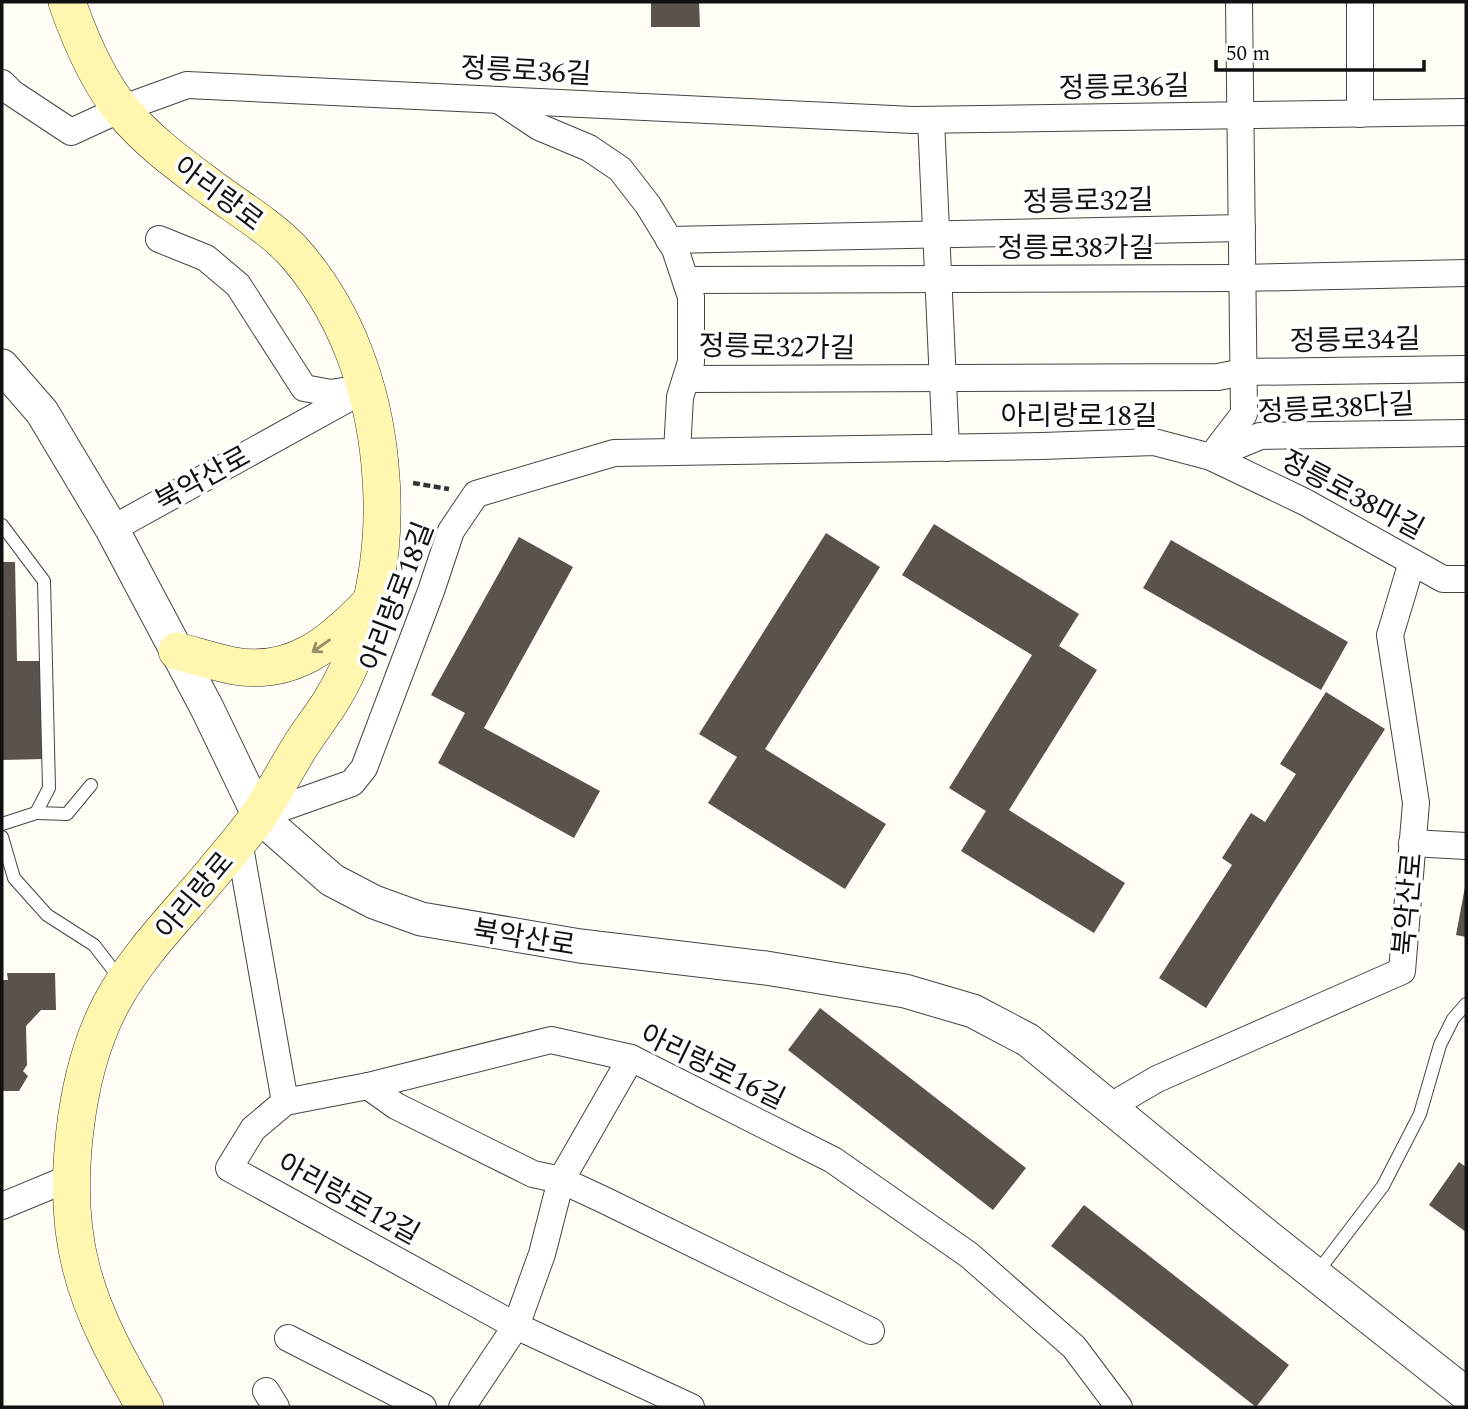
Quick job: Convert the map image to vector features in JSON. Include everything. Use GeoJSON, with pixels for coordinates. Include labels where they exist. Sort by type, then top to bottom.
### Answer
{"type":"FeatureCollection","features":[{"type":"Feature","properties":{"kind":"main road","name":"아리랑로"},"geometry":{"type":"LineString","coordinates":[[67,2],[103,82],[121,109],[173,160],[290,248],[318,285],[352,345],[367,388],[381,477],[381,541],[372,601],[363,633],[338,688],[249,829],[163,930],[123,983],[101,1026],[84,1081],[76,1120],[72,1177],[75,1242],[88,1292],[145,1407]]}},
{"type":"Feature","properties":{"kind":"main road"},"geometry":{"type":"LineString","coordinates":[[177,651],[235,666],[277,667],[317,650],[355,619],[372,601]]}},
{"type":"Feature","properties":{"kind":"street"},"geometry":{"type":"LineString","coordinates":[[1211,457],[1244,414],[1238,2]]}},
{"type":"Feature","properties":{"kind":"street"},"geometry":{"type":"LineString","coordinates":[[1360,2],[1360,114]]}},
{"type":"Feature","properties":{"kind":"street","name":"정릉로36길"},"geometry":{"type":"LineString","coordinates":[[2,83],[12,93],[71,132],[121,109],[187,85],[931,120],[1466,112]]}},
{"type":"Feature","properties":{"kind":"street","name":"정릉로32가길"},"geometry":{"type":"LineString","coordinates":[[499,100],[539,127],[589,148],[620,169],[648,205],[675,249],[691,297],[691,362],[686,379],[1218,377],[1244,372]]}},
{"type":"Feature","properties":{"kind":"street"},"geometry":{"type":"LineString","coordinates":[[931,120],[946,448]]}},
{"type":"Feature","properties":{"kind":"street","name":"정릉로32길"},"geometry":{"type":"LineString","coordinates":[[669,240],[1242,228]]}},
{"type":"Feature","properties":{"kind":"street"},"geometry":{"type":"LineString","coordinates":[[159,239],[206,258],[237,285],[304,388],[331,393],[367,388]]}},
{"type":"Feature","properties":{"kind":"street","name":"정릉로38가길"},"geometry":{"type":"LineString","coordinates":[[686,280],[1242,278],[1466,273]]}},
{"type":"Feature","properties":{"kind":"street","name":"북악산로"},"geometry":{"type":"LineString","coordinates":[[2,366],[42,412],[112,529],[207,708],[249,829],[332,880],[374,902],[421,919],[580,946],[766,968],[905,991],[973,1011],[1028,1040],[1466,1394]]}},
{"type":"Feature","properties":{"kind":"street","name":"정릉로34길"},"geometry":{"type":"LineString","coordinates":[[1244,372],[1466,369]]}},
{"type":"Feature","properties":{"kind":"street"},"geometry":{"type":"LineString","coordinates":[[677,452],[680,397],[686,379]]}},
{"type":"Feature","properties":{"kind":"street","name":"북악산로"},"geometry":{"type":"LineString","coordinates":[[112,529],[315,414],[367,388]]}},
{"type":"Feature","properties":{"kind":"street","name":"정릉로38다길"},"geometry":{"type":"LineString","coordinates":[[1211,457],[1260,436],[1466,433]]}},
{"type":"Feature","properties":{"kind":"street","name":"아리랑로18길"},"geometry":{"type":"LineString","coordinates":[[249,829],[352,783],[364,768],[451,531],[476,494],[614,453],[1154,442],[1211,457]]}},
{"type":"Feature","properties":{"kind":"street","name":"정릉로38마길"},"geometry":{"type":"LineString","coordinates":[[1211,457],[1305,502],[1443,579],[1466,579]]}},
{"type":"Feature","properties":{"kind":"street","name":"북악산로"},"geometry":{"type":"LineString","coordinates":[[1109,1107],[1157,1079],[1402,971],[1416,803],[1390,635],[1412,562]]}},
{"type":"Feature","properties":{"kind":"street"},"geometry":{"type":"LineString","coordinates":[[249,829],[285,1102]]}},
{"type":"Feature","properties":{"kind":"street"},"geometry":{"type":"LineString","coordinates":[[1412,843],[1466,846]]}},
{"type":"Feature","properties":{"kind":"street","name":"아리랑로16길"},"geometry":{"type":"LineString","coordinates":[[285,1102],[368,1086],[551,1040],[631,1058],[833,1160],[958,1247],[1074,1347],[1119,1407]]}},
{"type":"Feature","properties":{"kind":"street"},"geometry":{"type":"LineString","coordinates":[[462,1407],[516,1326],[542,1254],[561,1180],[631,1058]]}},
{"type":"Feature","properties":{"kind":"street"},"geometry":{"type":"LineString","coordinates":[[368,1086],[396,1106],[533,1174],[561,1180],[871,1331]]}},
{"type":"Feature","properties":{"kind":"street","name":"아리랑로12길"},"geometry":{"type":"LineString","coordinates":[[285,1102],[253,1129],[229,1168],[516,1326],[691,1407]]}},
{"type":"Feature","properties":{"kind":"street"},"geometry":{"type":"LineString","coordinates":[[2,1206],[72,1177]]}},
{"type":"Feature","properties":{"kind":"street"},"geometry":{"type":"LineString","coordinates":[[288,1338],[423,1407]]}},
{"type":"Feature","properties":{"kind":"lane"},"geometry":{"type":"LineString","coordinates":[[2,525],[44,581],[49,788],[36,814]]}},
{"type":"Feature","properties":{"kind":"lane"},"geometry":{"type":"LineString","coordinates":[[2,824],[36,814],[67,814],[91,785]]}},
{"type":"Feature","properties":{"kind":"lane"},"geometry":{"type":"LineString","coordinates":[[2,837],[14,877],[47,915],[94,945],[123,983]]}},
{"type":"Feature","properties":{"kind":"lane"},"geometry":{"type":"LineString","coordinates":[[1315,1274],[1383,1186],[1420,1114],[1440,1045],[1453,1018],[1466,1004]]}},
{"type":"Feature","properties":{"kind":"path"},"geometry":{"type":"LineString","coordinates":[[381,477],[476,494]]}},
{"type":"Feature","properties":{"kind":"building"},"geometry":{"type":"Polygon","coordinates":[[[651,2],[699,2],[700,27],[651,27],[651,2]]]}},
{"type":"Feature","properties":{"kind":"building"},"geometry":{"type":"Polygon","coordinates":[[[934,524],[1079,614],[1059,646],[1097,670],[1009,810],[1125,883],[1094,933],[961,851],[986,811],[949,788],[1032,655],[902,575],[934,524]]]}},
{"type":"Feature","properties":{"kind":"building"},"geometry":{"type":"Polygon","coordinates":[[[826,533],[880,567],[765,749],[886,824],[845,889],[708,803],[737,757],[699,734],[826,533]]]}},
{"type":"Feature","properties":{"kind":"building"},"geometry":{"type":"Polygon","coordinates":[[[519,537],[573,567],[484,728],[600,791],[574,838],[438,763],[465,713],[431,695],[519,537]]]}},
{"type":"Feature","properties":{"kind":"building"},"geometry":{"type":"Polygon","coordinates":[[[1171,540],[1348,642],[1321,690],[1143,588],[1171,540]]]}},
{"type":"Feature","properties":{"kind":"building"},"geometry":{"type":"Polygon","coordinates":[[[2,562],[15,562],[17,661],[41,661],[43,759],[2,760],[2,562]]]}},
{"type":"Feature","properties":{"kind":"building"},"geometry":{"type":"Polygon","coordinates":[[[1326,692],[1385,729],[1206,1008],[1159,978],[1232,865],[1222,858],[1251,813],[1265,822],[1296,774],[1280,764],[1326,692]]]}},
{"type":"Feature","properties":{"kind":"building"},"geometry":{"type":"Polygon","coordinates":[[[1466,887],[1466,937],[1456,935],[1466,887]]]}},
{"type":"Feature","properties":{"kind":"building"},"geometry":{"type":"Polygon","coordinates":[[[7,973],[55,973],[56,1010],[41,1010],[26,1026],[27,1065],[23,1071],[28,1076],[19,1091],[2,1091],[2,980],[8,980],[7,973]]]}},
{"type":"Feature","properties":{"kind":"building"},"geometry":{"type":"Polygon","coordinates":[[[820,1008],[1026,1168],[993,1210],[788,1050],[820,1008]]]}},
{"type":"Feature","properties":{"kind":"building"},"geometry":{"type":"Polygon","coordinates":[[[1459,1162],[1466,1167],[1466,1232],[1429,1205],[1459,1162]]]}},
{"type":"Feature","properties":{"kind":"building"},"geometry":{"type":"Polygon","coordinates":[[[1084,1205],[1289,1365],[1256,1407],[1051,1246],[1084,1205]]]}}]}
